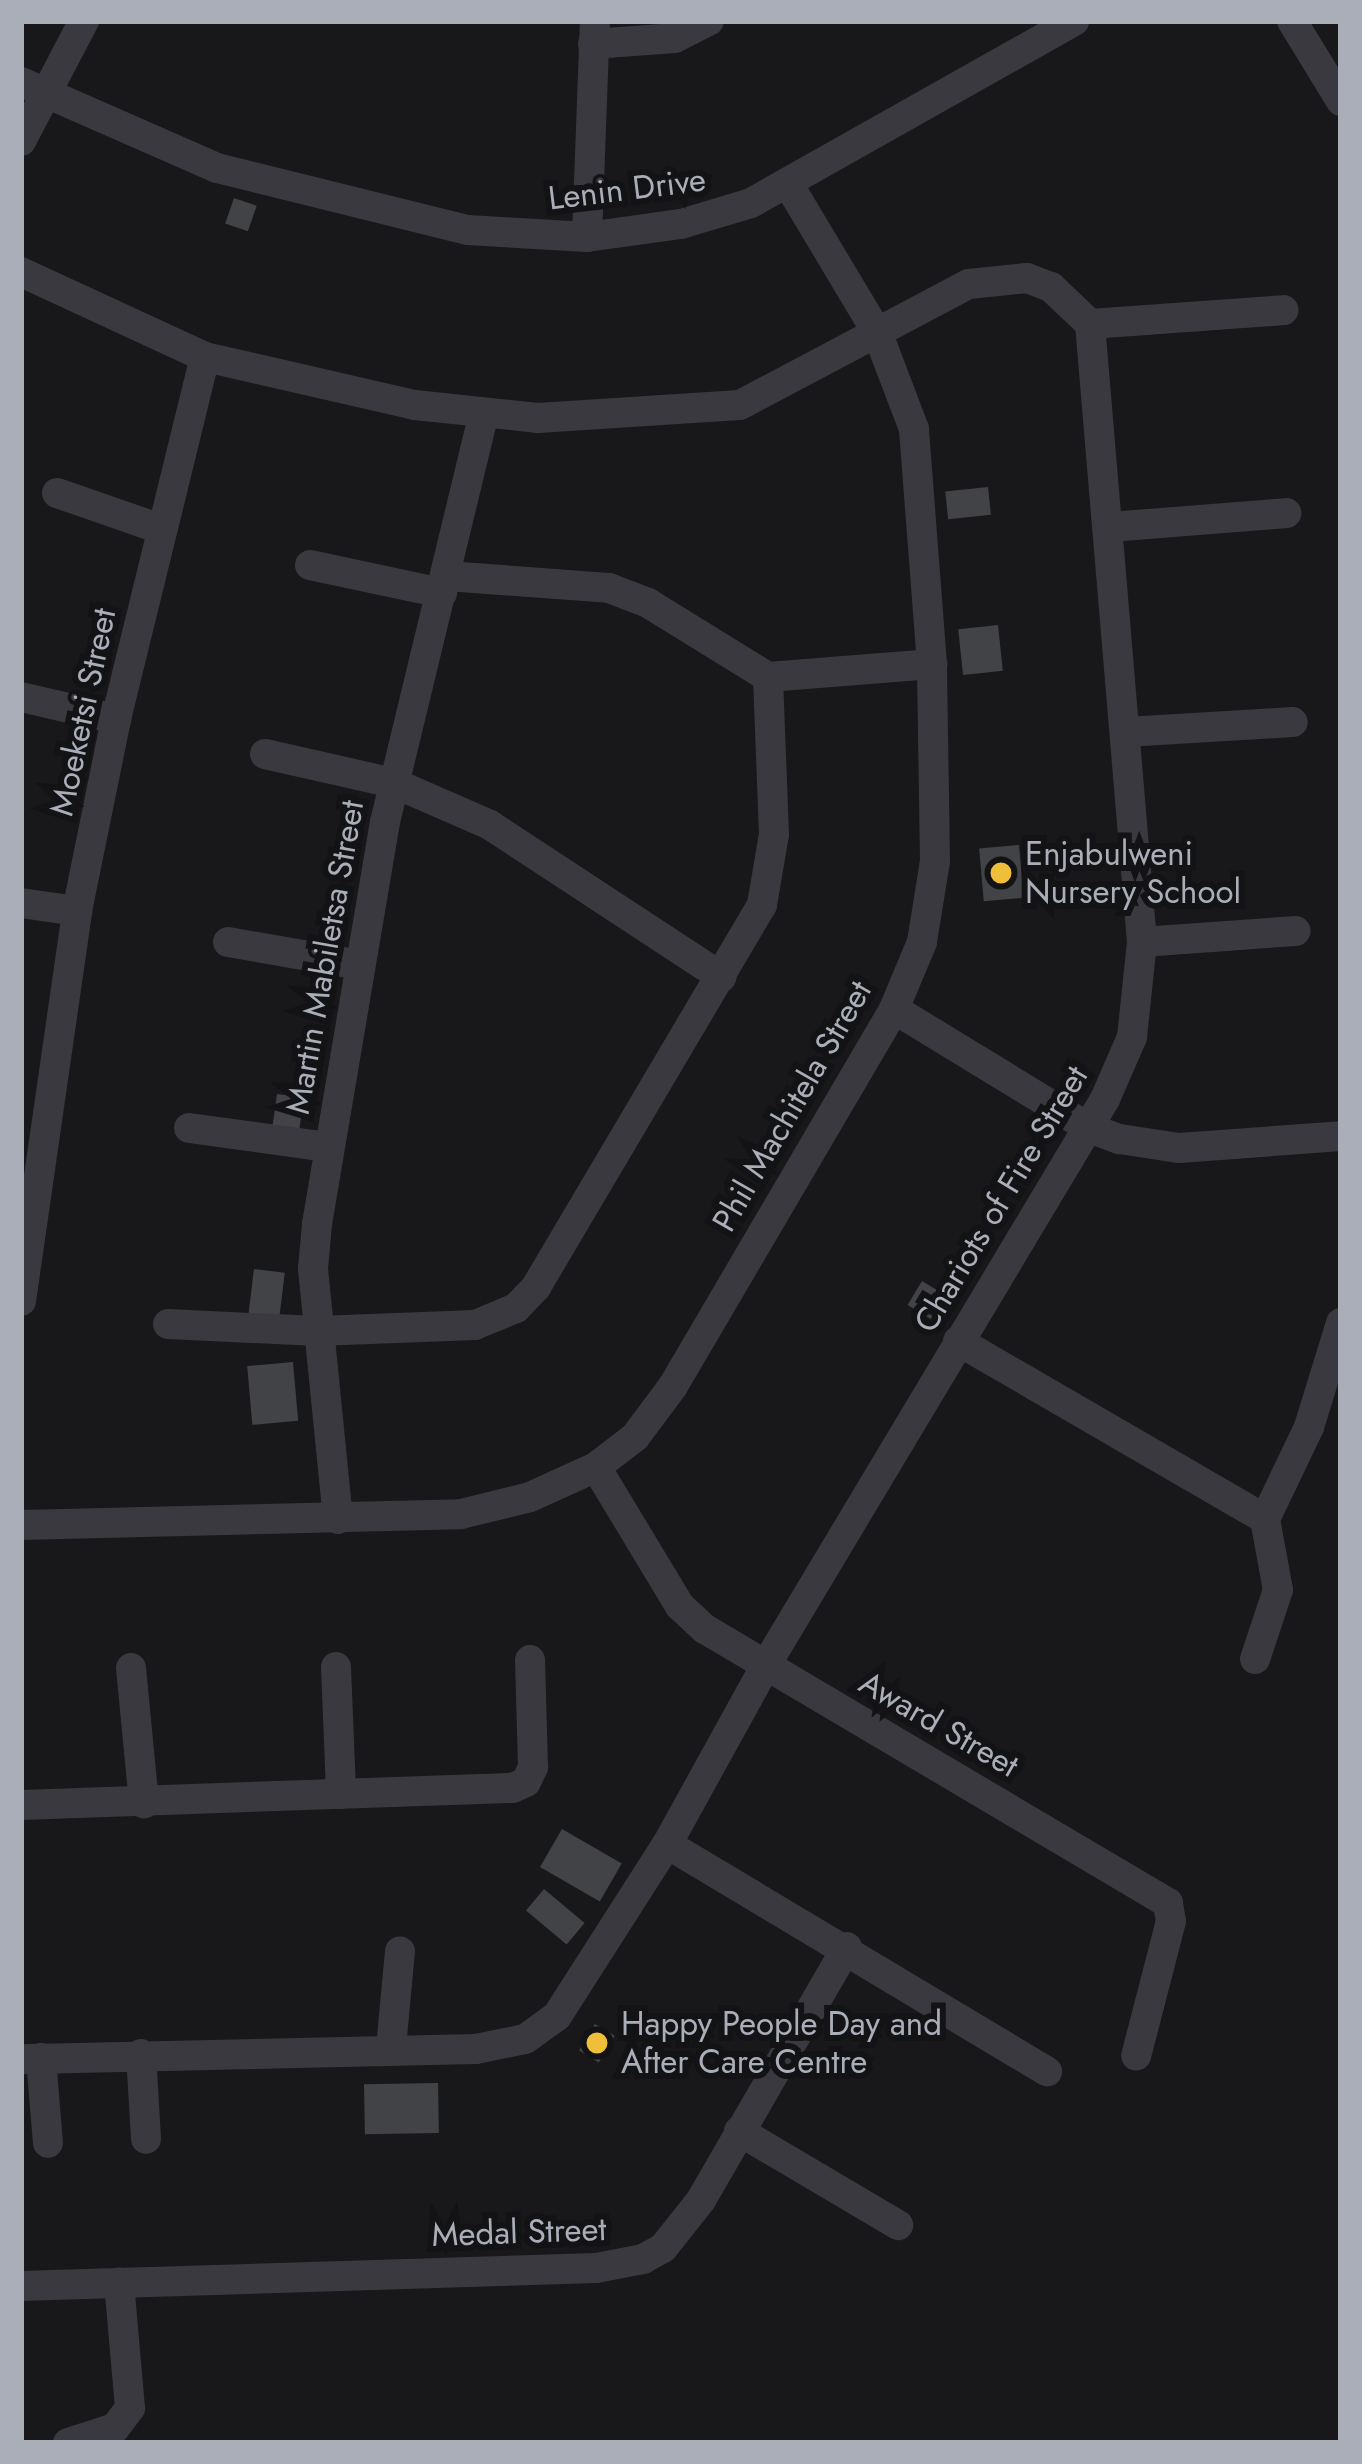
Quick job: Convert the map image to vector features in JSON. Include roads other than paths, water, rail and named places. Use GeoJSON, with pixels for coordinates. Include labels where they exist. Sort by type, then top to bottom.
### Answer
{"type":"FeatureCollection","features":[{"type":"Feature","properties":{"kind":"street"},"geometry":{"type":"LineString","coordinates":[[21,141],[32,87],[84,21]]}},
{"type":"Feature","properties":{"kind":"street"},"geometry":{"type":"LineString","coordinates":[[587,237],[594,32],[675,38],[709,21]]}},
{"type":"Feature","properties":{"kind":"street","name":"Lenin Drive"},"geometry":{"type":"LineString","coordinates":[[32,87],[237,174],[468,230],[587,237],[717,216],[789,185],[1074,21]]}},
{"type":"Feature","properties":{"kind":"street"},"geometry":{"type":"LineString","coordinates":[[1292,21],[1341,101]]}},
{"type":"Feature","properties":{"kind":"street","name":"Phil Machitela Street"},"geometry":{"type":"LineString","coordinates":[[21,1525],[338,1519],[488,1510],[596,1467],[635,1437],[673,1386],[894,1009],[922,942],[933,889],[932,664],[914,428],[878,334],[789,185]]}},
{"type":"Feature","properties":{"kind":"street"},"geometry":{"type":"LineString","coordinates":[[21,272],[205,357],[482,416],[595,418],[740,405],[878,334],[934,298],[1000,278],[1027,278],[1051,286],[1090,324],[1283,310]]}},
{"type":"Feature","properties":{"kind":"street","name":"Chariots of Fire Street"},"geometry":{"type":"LineString","coordinates":[[391,2048],[505,2045],[542,2030],[570,1997],[668,1844],[766,1665],[1089,1128],[1132,1037],[1142,942],[1090,324]]}},
{"type":"Feature","properties":{"kind":"street","name":"Moeketsi Street"},"geometry":{"type":"LineString","coordinates":[[21,1301],[35,1108],[116,719],[205,357]]}},
{"type":"Feature","properties":{"kind":"street","name":"Martin Mabiletsa Street"},"geometry":{"type":"LineString","coordinates":[[338,1519],[313,1269],[327,1147],[394,783],[482,416]]}},
{"type":"Feature","properties":{"kind":"street"},"geometry":{"type":"LineString","coordinates":[[57,493],[160,529]]}},
{"type":"Feature","properties":{"kind":"street"},"geometry":{"type":"LineString","coordinates":[[1110,527],[1286,514]]}},
{"type":"Feature","properties":{"kind":"street"},"geometry":{"type":"LineString","coordinates":[[310,565],[445,585],[609,588],[648,603],[768,677],[932,664]]}},
{"type":"Feature","properties":{"kind":"street"},"geometry":{"type":"LineString","coordinates":[[168,1324],[318,1330],[475,1325],[515,1308],[536,1287],[721,977],[770,883],[774,834],[768,677]]}},
{"type":"Feature","properties":{"kind":"street"},"geometry":{"type":"LineString","coordinates":[[21,697],[116,719]]}},
{"type":"Feature","properties":{"kind":"street"},"geometry":{"type":"LineString","coordinates":[[1126,731],[1293,722]]}},
{"type":"Feature","properties":{"kind":"street"},"geometry":{"type":"LineString","coordinates":[[266,754],[394,783],[490,825],[721,977]]}},
{"type":"Feature","properties":{"kind":"street"},"geometry":{"type":"LineString","coordinates":[[21,903],[77,911]]}},
{"type":"Feature","properties":{"kind":"street"},"geometry":{"type":"LineString","coordinates":[[1142,942],[1296,931]]}},
{"type":"Feature","properties":{"kind":"street"},"geometry":{"type":"LineString","coordinates":[[228,942],[360,965]]}},
{"type":"Feature","properties":{"kind":"street"},"geometry":{"type":"LineString","coordinates":[[894,1009],[1089,1128],[1142,1145],[1179,1148],[1341,1136]]}},
{"type":"Feature","properties":{"kind":"street"},"geometry":{"type":"LineString","coordinates":[[189,1128],[327,1147]]}},
{"type":"Feature","properties":{"kind":"street"},"geometry":{"type":"LineString","coordinates":[[1255,1659],[1278,1590],[1265,1519],[1310,1427],[1341,1323]]}},
{"type":"Feature","properties":{"kind":"street"},"geometry":{"type":"LineString","coordinates":[[958,1341],[1265,1519]]}},
{"type":"Feature","properties":{"kind":"street","name":"Award Street"},"geometry":{"type":"LineString","coordinates":[[596,1467],[680,1606],[705,1629],[1168,1903],[1171,1922],[1136,2056]]}},
{"type":"Feature","properties":{"kind":"street"},"geometry":{"type":"LineString","coordinates":[[21,1805],[490,1792],[526,1782],[535,1748],[530,1660]]}},
{"type":"Feature","properties":{"kind":"street"},"geometry":{"type":"LineString","coordinates":[[336,1667],[341,1794]]}},
{"type":"Feature","properties":{"kind":"street"},"geometry":{"type":"LineString","coordinates":[[131,1668],[144,1803]]}},
{"type":"Feature","properties":{"kind":"street"},"geometry":{"type":"LineString","coordinates":[[668,1844],[847,1947],[1047,2071]]}},
{"type":"Feature","properties":{"kind":"street","name":"Medal Street"},"geometry":{"type":"LineString","coordinates":[[21,2286],[624,2264],[662,2248],[683,2227],[847,1947]]}},
{"type":"Feature","properties":{"kind":"street"},"geometry":{"type":"LineString","coordinates":[[48,2143],[31,2059],[391,2048],[400,1951]]}},
{"type":"Feature","properties":{"kind":"street"},"geometry":{"type":"LineString","coordinates":[[141,2054],[146,2139]]}},
{"type":"Feature","properties":{"kind":"street"},"geometry":{"type":"LineString","coordinates":[[739,2131],[898,2224]]}},
{"type":"Feature","properties":{"kind":"street"},"geometry":{"type":"LineString","coordinates":[[68,2443],[115,2428],[130,2408],[119,2282]]}},
{"type":"Feature","properties":{"kind":"place","name":"Enjabulweni Nursery School"},"geometry":{"type":"Point","coordinates":[1001,873]}},
{"type":"Feature","properties":{"kind":"place","name":"Happy People Day and After Care Centre"},"geometry":{"type":"Point","coordinates":[597,2043]}}]}
